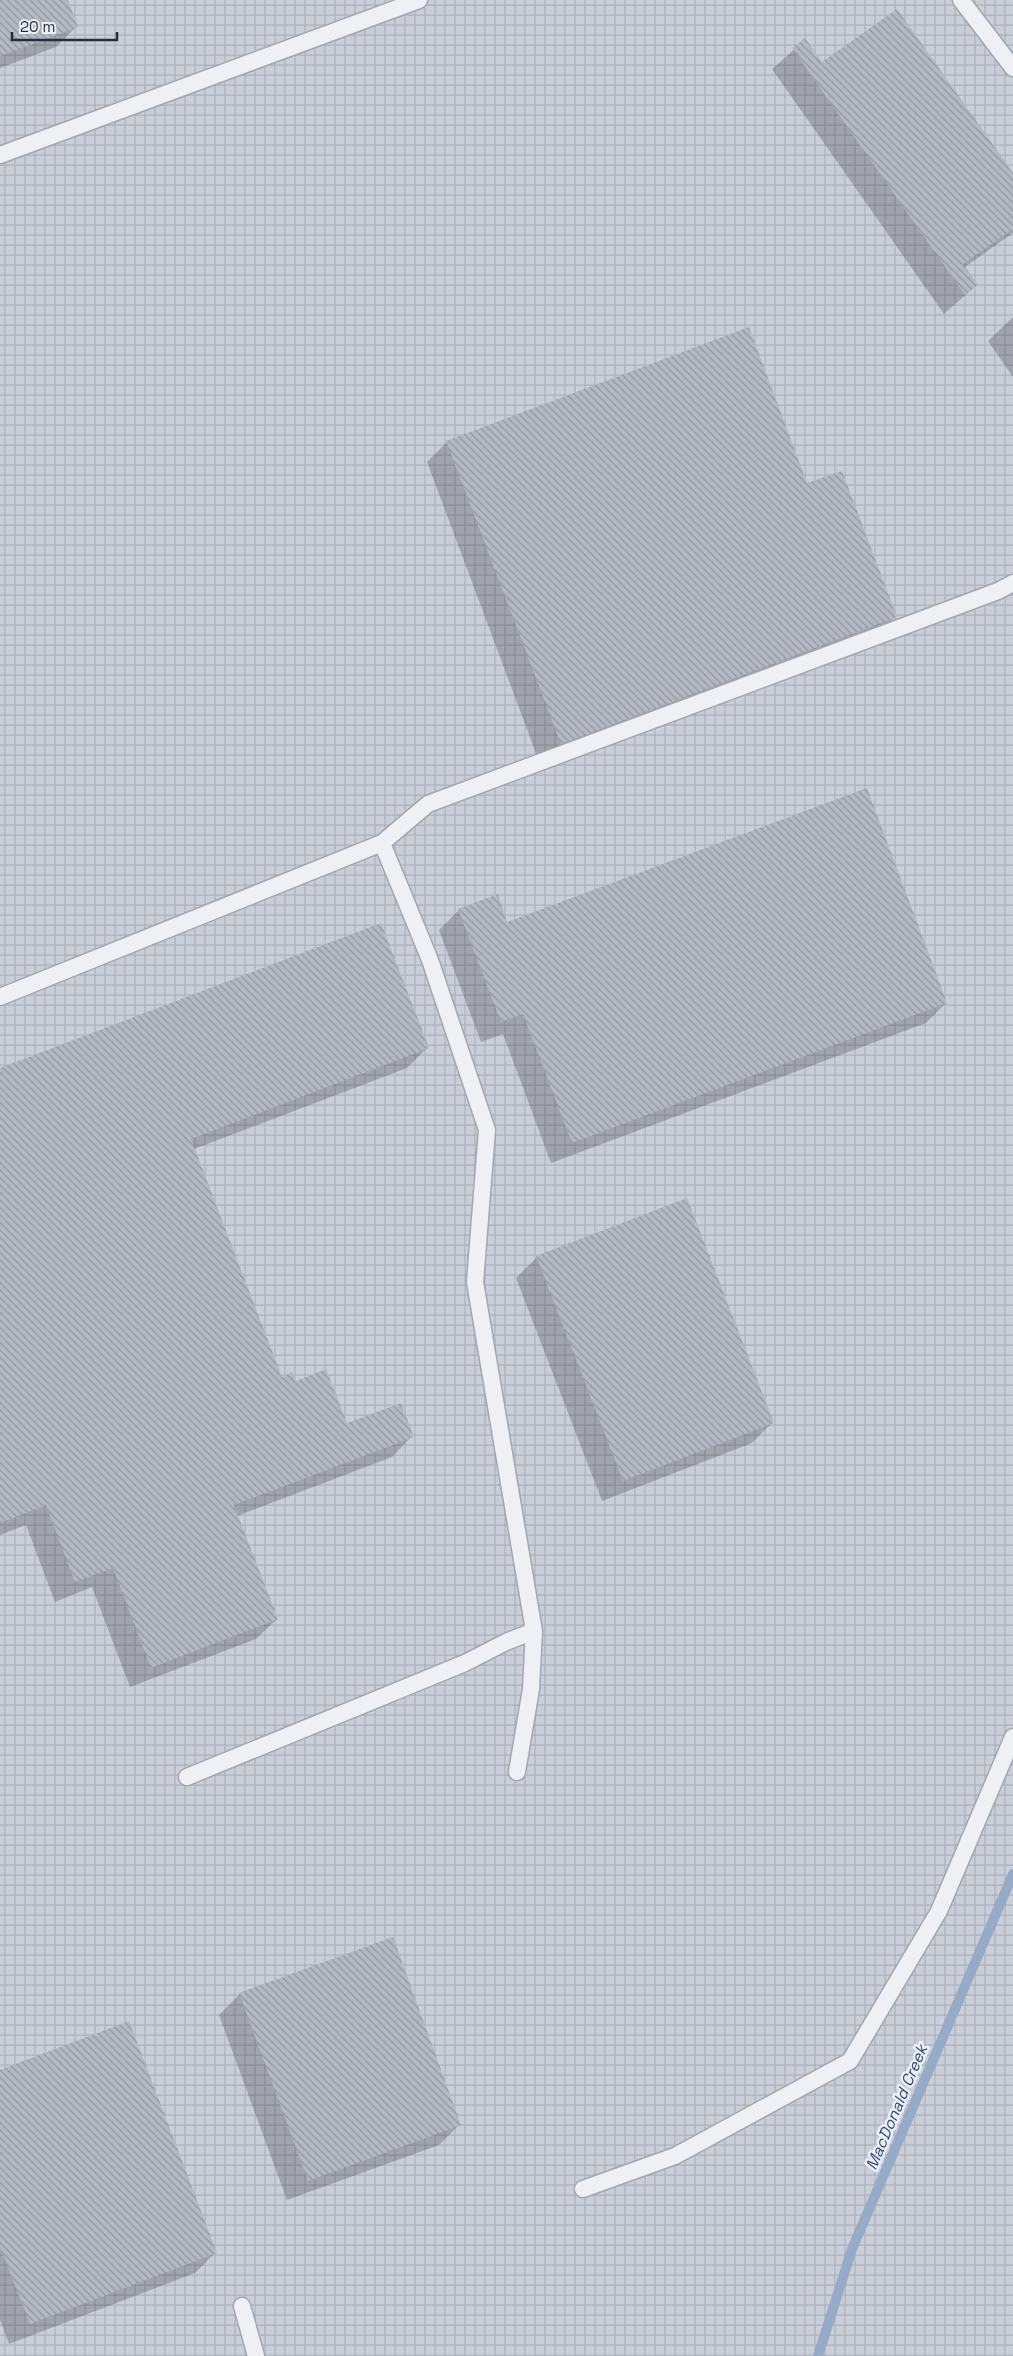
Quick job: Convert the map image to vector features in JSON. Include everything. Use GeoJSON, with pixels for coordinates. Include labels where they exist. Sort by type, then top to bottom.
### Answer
{"type":"FeatureCollection","features":[{"type":"Feature","properties":{"kind":"lane"},"geometry":{"type":"LineString","coordinates":[[0,155],[419,0]]}},
{"type":"Feature","properties":{"kind":"lane"},"geometry":{"type":"LineString","coordinates":[[961,0],[1013,68]]}},
{"type":"Feature","properties":{"kind":"lane"},"geometry":{"type":"LineString","coordinates":[[0,997],[382,843],[428,804],[998,591],[1013,583]]}},
{"type":"Feature","properties":{"kind":"lane"},"geometry":{"type":"LineString","coordinates":[[382,843],[430,960],[487,1130],[475,1282],[534,1630],[531,1688],[517,1772]]}},
{"type":"Feature","properties":{"kind":"lane"},"geometry":{"type":"LineString","coordinates":[[187,1777],[465,1664],[506,1642],[534,1630]]}},
{"type":"Feature","properties":{"kind":"lane"},"geometry":{"type":"LineString","coordinates":[[583,2189],[675,2156],[850,2061],[939,1910],[1013,1737]]}},
{"type":"Feature","properties":{"kind":"lane"},"geometry":{"type":"LineString","coordinates":[[242,2306],[256,2356]]}},
{"type":"Feature","properties":{"kind":"shaded area"},"geometry":{"type":"Polygon","coordinates":[[[0,0],[1013,0],[1013,2356],[0,2356],[0,0]]]}},
{"type":"Feature","properties":{"kind":"building"},"geometry":{"type":"Polygon","coordinates":[[[0,0],[68,0],[78,27],[0,56],[0,0]]]}},
{"type":"Feature","properties":{"kind":"building"},"geometry":{"type":"Polygon","coordinates":[[[897,9],[1013,173],[1013,229],[963,264],[978,285],[965,295],[792,48],[805,38],[822,62],[897,9]]]}},
{"type":"Feature","properties":{"kind":"building"},"geometry":{"type":"Polygon","coordinates":[[[749,327],[807,483],[842,471],[897,617],[561,744],[446,441],[749,327]]]}},
{"type":"Feature","properties":{"kind":"building"},"geometry":{"type":"Polygon","coordinates":[[[867,788],[947,1003],[572,1143],[523,1014],[501,1022],[458,909],[498,894],[507,922],[867,788]]]}},
{"type":"Feature","properties":{"kind":"building"},"geometry":{"type":"Polygon","coordinates":[[[381,923],[429,1048],[191,1139],[282,1377],[292,1372],[296,1381],[326,1369],[347,1423],[401,1403],[414,1437],[234,1505],[278,1619],[151,1668],[113,1568],[75,1582],[46,1505],[0,1523],[0,1068],[381,923]]]}},
{"type":"Feature","properties":{"kind":"building"},"geometry":{"type":"Polygon","coordinates":[[[687,1198],[774,1423],[623,1481],[536,1256],[687,1198]]]}},
{"type":"Feature","properties":{"kind":"building"},"geometry":{"type":"Polygon","coordinates":[[[393,1937],[461,2125],[308,2181],[239,1993],[393,1937]]]}},
{"type":"Feature","properties":{"kind":"building"},"geometry":{"type":"Polygon","coordinates":[[[129,2021],[217,2253],[30,2324],[0,2247],[0,2070],[129,2021]]]}},
{"type":"Feature","properties":{"kind":"waterway","name":"MacDonald Creek"},"geometry":{"type":"LineString","coordinates":[[818,2356],[852,2249],[1013,1874]]}}]}
